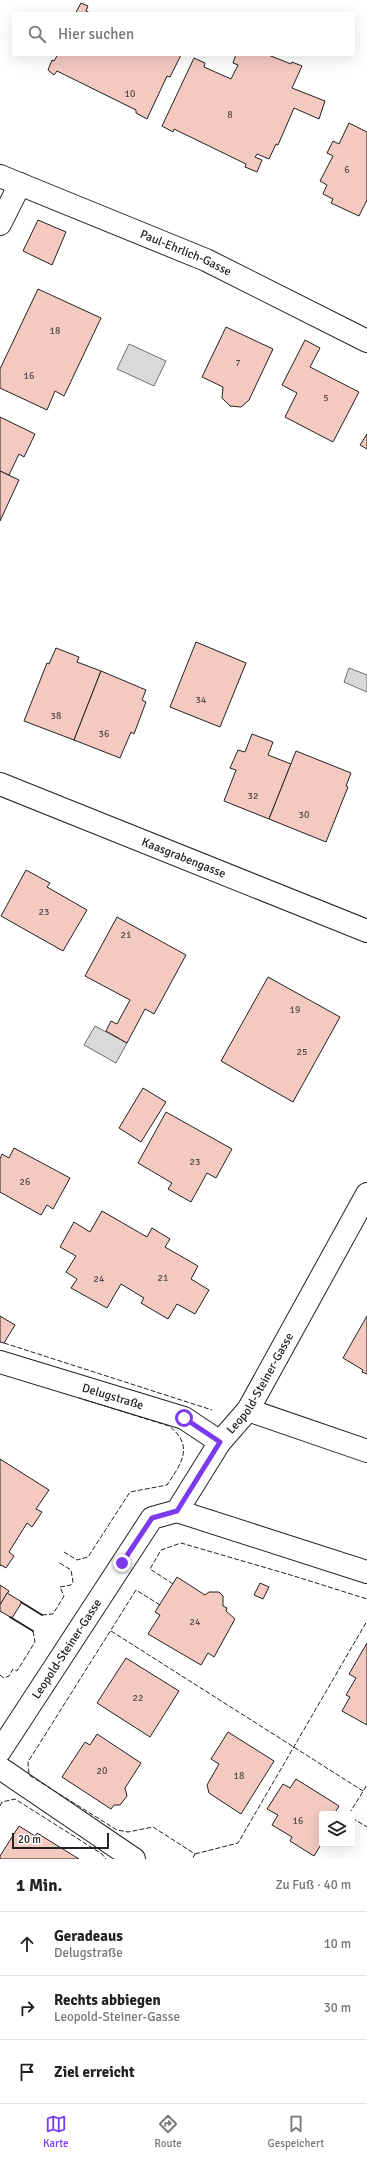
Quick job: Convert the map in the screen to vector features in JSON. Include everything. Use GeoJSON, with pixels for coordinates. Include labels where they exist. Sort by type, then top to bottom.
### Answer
{"type":"FeatureCollection","features":[{"type":"Feature","properties":{"kind":"street"},"geometry":{"type":"LineString","coordinates":[[0,224],[10,180]]}},
{"type":"Feature","properties":{"kind":"street","name":"Paul-Ehrlich-Gasse"},"geometry":{"type":"LineString","coordinates":[[10,180],[206,260],[367,341]]}},
{"type":"Feature","properties":{"kind":"street","name":"Kaasgrabengasse"},"geometry":{"type":"LineString","coordinates":[[0,784],[367,931]]}},
{"type":"Feature","properties":{"kind":"street","name":"Leopold-Steiner-Gasse"},"geometry":{"type":"LineString","coordinates":[[0,1751],[152,1518],[177,1511],[220,1442],[248,1410],[367,1194]]}},
{"type":"Feature","properties":{"kind":"street","name":"Delugstraße"},"geometry":{"type":"LineString","coordinates":[[0,1362],[184,1418],[220,1442]]}},
{"type":"Feature","properties":{"kind":"street"},"geometry":{"type":"LineString","coordinates":[[248,1410],[367,1451]]}},
{"type":"Feature","properties":{"kind":"street"},"geometry":{"type":"LineString","coordinates":[[177,1511],[367,1572]]}},
{"type":"Feature","properties":{"kind":"street"},"geometry":{"type":"LineString","coordinates":[[0,1768],[134,1859]]}},
{"type":"Feature","properties":{"kind":"shaded area"},"geometry":{"type":"Polygon","coordinates":[[[129,344],[166,361],[154,386],[117,369],[129,344]]]}},
{"type":"Feature","properties":{"kind":"shaded area"},"geometry":{"type":"Polygon","coordinates":[[[349,668],[367,675],[367,692],[344,682],[349,668]]]}},
{"type":"Feature","properties":{"kind":"shaded area"},"geometry":{"type":"Polygon","coordinates":[[[95,1026],[127,1043],[116,1063],[84,1045],[95,1026]]]}},
{"type":"Feature","properties":{"kind":"building"},"geometry":{"type":"Polygon","coordinates":[[[81,3],[88,6],[86,11],[88,12],[76,12],[81,3]]]}},
{"type":"Feature","properties":{"kind":"building"},"geometry":{"type":"Polygon","coordinates":[[[57,56],[180,56],[170,77],[167,76],[147,119],[136,113],[136,110],[57,71],[54,75],[48,70],[52,60],[54,61],[57,56]]]}},
{"type":"Feature","properties":{"kind":"building"},"geometry":{"type":"Polygon","coordinates":[[[235,56],[271,56],[291,64],[292,62],[302,66],[292,88],[325,101],[319,119],[294,108],[278,145],[276,144],[269,159],[257,154],[255,157],[262,160],[257,172],[245,167],[246,164],[174,129],[173,132],[162,126],[194,58],[205,63],[204,67],[231,79],[238,65],[233,63],[235,56]]]}},
{"type":"Feature","properties":{"kind":"building"},"geometry":{"type":"Polygon","coordinates":[[[349,123],[367,132],[367,200],[359,216],[331,203],[333,199],[323,194],[327,185],[320,181],[333,156],[327,153],[333,141],[339,144],[349,123]]]}},
{"type":"Feature","properties":{"kind":"building"},"geometry":{"type":"Polygon","coordinates":[[[38,220],[66,232],[52,265],[23,251],[38,220]]]}},
{"type":"Feature","properties":{"kind":"building"},"geometry":{"type":"Polygon","coordinates":[[[38,289],[101,318],[64,396],[55,391],[47,410],[0,388],[0,369],[38,289]]]}},
{"type":"Feature","properties":{"kind":"building"},"geometry":{"type":"Polygon","coordinates":[[[226,327],[273,349],[249,400],[241,407],[230,406],[222,398],[223,387],[202,377],[226,327]]]}},
{"type":"Feature","properties":{"kind":"building"},"geometry":{"type":"Polygon","coordinates":[[[305,340],[320,348],[310,367],[359,392],[333,442],[285,417],[297,393],[282,385],[305,340]]]}},
{"type":"Feature","properties":{"kind":"building"},"geometry":{"type":"Polygon","coordinates":[[[0,417],[35,434],[24,457],[19,454],[9,475],[0,471],[0,417]]]}},
{"type":"Feature","properties":{"kind":"building"},"geometry":{"type":"Polygon","coordinates":[[[367,434],[367,449],[360,445],[367,434]]]}},
{"type":"Feature","properties":{"kind":"building"},"geometry":{"type":"Polygon","coordinates":[[[0,471],[19,480],[0,521],[0,471]]]}},
{"type":"Feature","properties":{"kind":"building"},"geometry":{"type":"Polygon","coordinates":[[[196,642],[246,663],[220,727],[170,707],[196,642]]]}},
{"type":"Feature","properties":{"kind":"building"},"geometry":{"type":"Polygon","coordinates":[[[56,648],[79,657],[77,662],[101,671],[74,740],[24,721],[47,663],[49,664],[56,648]]]}},
{"type":"Feature","properties":{"kind":"building"},"geometry":{"type":"Polygon","coordinates":[[[101,671],[146,690],[142,700],[146,702],[134,734],[131,732],[120,758],[74,740],[101,671]]]}},
{"type":"Feature","properties":{"kind":"building"},"geometry":{"type":"Polygon","coordinates":[[[252,734],[273,742],[268,755],[291,764],[269,819],[224,801],[236,770],[230,768],[238,750],[245,752],[252,734]]]}},
{"type":"Feature","properties":{"kind":"building"},"geometry":{"type":"Polygon","coordinates":[[[296,751],[351,773],[346,786],[348,787],[326,842],[269,819],[296,751]]]}},
{"type":"Feature","properties":{"kind":"building"},"geometry":{"type":"Polygon","coordinates":[[[26,870],[50,883],[47,887],[87,910],[63,951],[1,916],[26,870]]]}},
{"type":"Feature","properties":{"kind":"building"},"geometry":{"type":"Polygon","coordinates":[[[117,917],[186,955],[154,1014],[145,1009],[127,1043],[106,1031],[111,1021],[117,1024],[130,1000],[85,976],[117,917]]]}},
{"type":"Feature","properties":{"kind":"building"},"geometry":{"type":"Polygon","coordinates":[[[268,977],[340,1017],[293,1102],[221,1061],[268,977]]]}},
{"type":"Feature","properties":{"kind":"building"},"geometry":{"type":"Polygon","coordinates":[[[143,1088],[166,1102],[141,1142],[119,1128],[143,1088]]]}},
{"type":"Feature","properties":{"kind":"building"},"geometry":{"type":"Polygon","coordinates":[[[166,1112],[232,1149],[216,1178],[207,1173],[191,1202],[168,1189],[172,1183],[138,1163],[166,1112]]]}},
{"type":"Feature","properties":{"kind":"building"},"geometry":{"type":"Polygon","coordinates":[[[14,1148],[70,1178],[53,1209],[47,1205],[41,1215],[0,1192],[0,1159],[2,1154],[9,1158],[14,1148]]]}},
{"type":"Feature","properties":{"kind":"building"},"geometry":{"type":"Polygon","coordinates":[[[102,1211],[147,1237],[152,1228],[170,1239],[165,1247],[198,1266],[191,1279],[209,1290],[195,1314],[177,1304],[168,1319],[141,1303],[144,1298],[121,1284],[107,1308],[71,1288],[77,1279],[66,1272],[76,1256],[60,1247],[74,1222],[90,1232],[102,1211]]]}},
{"type":"Feature","properties":{"kind":"building"},"geometry":{"type":"Polygon","coordinates":[[[0,1316],[15,1325],[4,1343],[0,1342],[0,1316]]]}},
{"type":"Feature","properties":{"kind":"building"},"geometry":{"type":"Polygon","coordinates":[[[367,1316],[367,1374],[343,1358],[367,1316]]]}},
{"type":"Feature","properties":{"kind":"building"},"geometry":{"type":"Polygon","coordinates":[[[0,1459],[49,1490],[36,1509],[42,1512],[32,1527],[27,1523],[9,1552],[14,1556],[6,1568],[1,1565],[0,1566],[0,1459]]]}},
{"type":"Feature","properties":{"kind":"building"},"geometry":{"type":"Polygon","coordinates":[[[177,1577],[205,1595],[209,1592],[219,1592],[223,1596],[223,1606],[227,1608],[226,1611],[235,1619],[214,1657],[208,1653],[201,1665],[148,1634],[160,1615],[155,1612],[177,1577]]]}},
{"type":"Feature","properties":{"kind":"building"},"geometry":{"type":"Polygon","coordinates":[[[260,1583],[269,1587],[263,1599],[254,1595],[260,1583]]]}},
{"type":"Feature","properties":{"kind":"building"},"geometry":{"type":"Polygon","coordinates":[[[0,1585],[9,1591],[0,1605],[0,1585]]]}},
{"type":"Feature","properties":{"kind":"building"},"geometry":{"type":"Polygon","coordinates":[[[7,1593],[22,1602],[12,1618],[0,1611],[0,1605],[7,1593]]]}},
{"type":"Feature","properties":{"kind":"building"},"geometry":{"type":"Polygon","coordinates":[[[367,1643],[367,1725],[342,1711],[350,1697],[346,1695],[356,1678],[349,1674],[367,1643]]]}},
{"type":"Feature","properties":{"kind":"building"},"geometry":{"type":"Polygon","coordinates":[[[126,1658],[179,1691],[150,1737],[97,1703],[126,1658]]]}},
{"type":"Feature","properties":{"kind":"building"},"geometry":{"type":"Polygon","coordinates":[[[228,1732],[274,1761],[241,1814],[209,1793],[207,1785],[219,1764],[211,1759],[228,1732]]]}},
{"type":"Feature","properties":{"kind":"building"},"geometry":{"type":"Polygon","coordinates":[[[97,1734],[141,1763],[125,1788],[127,1796],[120,1805],[114,1805],[111,1809],[62,1777],[85,1742],[90,1745],[97,1734]]]}},
{"type":"Feature","properties":{"kind":"building"},"geometry":{"type":"Polygon","coordinates":[[[296,1779],[339,1806],[336,1811],[319,1811],[320,1847],[314,1856],[290,1841],[292,1837],[272,1825],[278,1815],[267,1809],[283,1784],[290,1788],[296,1779]]]}},
{"type":"Feature","properties":{"kind":"building"},"geometry":{"type":"Polygon","coordinates":[[[19,1826],[35,1836],[37,1833],[79,1859],[0,1859],[0,1856],[19,1826]]]}},
{"type":"Feature","properties":{"kind":"fence"},"geometry":{"type":"LineString","coordinates":[[4,1343],[212,1410]]}},
{"type":"Feature","properties":{"kind":"fence"},"geometry":{"type":"LineString","coordinates":[[64,1552],[77,1560],[88,1557],[130,1492],[167,1485],[177,1470],[183,1455],[182,1441],[177,1433],[169,1426],[79,1398]]}},
{"type":"Feature","properties":{"kind":"fence"},"geometry":{"type":"LineString","coordinates":[[173,1584],[150,1569],[161,1550],[181,1543],[367,1599]]}},
{"type":"Feature","properties":{"kind":"fence"},"geometry":{"type":"LineString","coordinates":[[42,1615],[53,1614],[64,1596],[60,1587],[71,1585],[73,1582],[71,1570],[58,1562]]}},
{"type":"Feature","properties":{"kind":"fence"},"geometry":{"type":"LineString","coordinates":[[160,1605],[136,1590],[28,1762],[29,1775],[117,1830],[128,1832],[153,1827],[195,1854],[192,1859]]}},
{"type":"Feature","properties":{"kind":"fence"},"geometry":{"type":"LineString","coordinates":[[195,1854],[238,1843],[367,1621]]}},
{"type":"Feature","properties":{"kind":"fence"},"geometry":{"type":"LineString","coordinates":[[0,1675],[4,1678],[9,1676],[13,1669],[17,1671],[35,1642],[33,1631]]}},
{"type":"Feature","properties":{"kind":"fence"},"geometry":{"type":"LineString","coordinates":[[111,1631],[363,1791]]}},
{"type":"Feature","properties":{"kind":"fence"},"geometry":{"type":"LineString","coordinates":[[351,1811],[367,1785]]}},
{"type":"Feature","properties":{"kind":"fence"},"geometry":{"type":"LineString","coordinates":[[0,1806],[2,1802],[15,1799],[102,1854],[106,1859]]}},
{"type":"Feature","properties":{"kind":"fence"},"geometry":{"type":"LineString","coordinates":[[355,1820],[367,1827]]}},
{"type":"Feature","properties":{"kind":"wall"},"geometry":{"type":"LineString","coordinates":[[21,1602],[42,1615]]}},
{"type":"Feature","properties":{"kind":"wall"},"geometry":{"type":"LineString","coordinates":[[10,1617],[33,1631]]}},
{"type":"Feature","properties":{"kind":"route"},"geometry":{"type":"LineString","coordinates":[[122,1563],[152,1518],[177,1511],[220,1442],[184,1418]]}}]}
